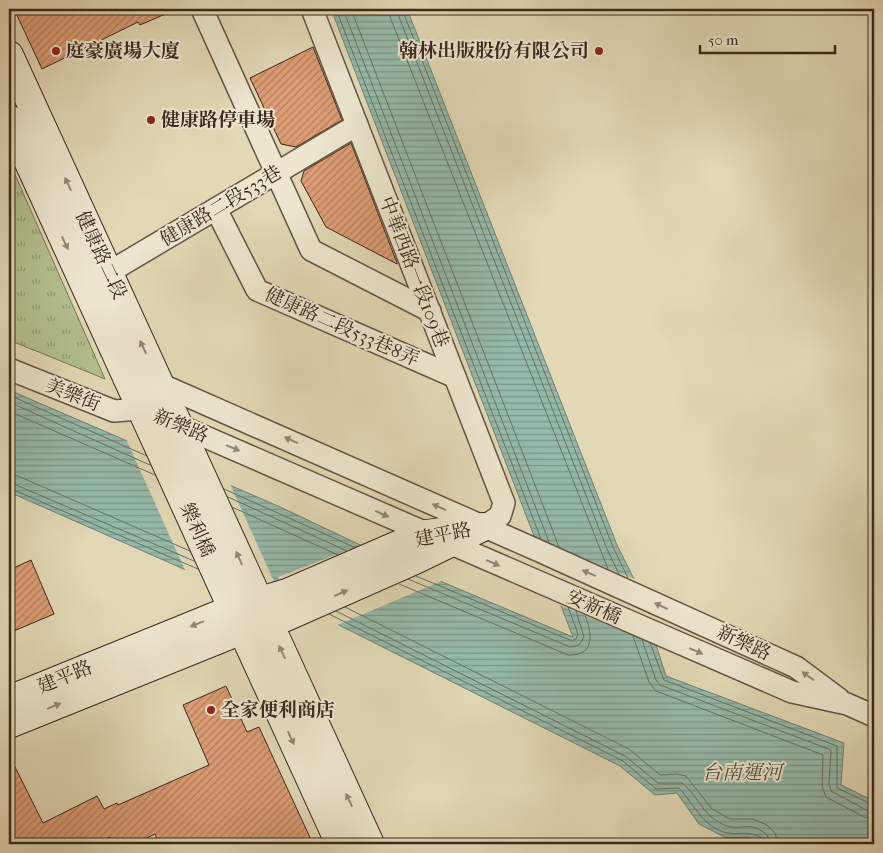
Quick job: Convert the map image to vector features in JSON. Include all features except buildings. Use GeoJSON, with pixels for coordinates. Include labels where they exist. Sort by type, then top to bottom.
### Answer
{"type":"FeatureCollection","features":[{"type":"Feature","properties":{"kind":"street"},"geometry":{"type":"LineString","coordinates":[[202,9],[311,250],[430,312]]}},
{"type":"Feature","properties":{"kind":"street","name":"中華西路一段109巷"},"geometry":{"type":"LineString","coordinates":[[312,9],[504,503],[500,516],[483,527]]}},
{"type":"Feature","properties":{"kind":"street","name":"健康路二段"},"geometry":{"type":"LineString","coordinates":[[9,54],[193,455]]}},
{"type":"Feature","properties":{"kind":"street","name":"健康路二段"},"geometry":{"type":"LineString","coordinates":[[9,119],[140,409],[161,451]]}},
{"type":"Feature","properties":{"kind":"street","name":"健康路二段533巷"},"geometry":{"type":"LineString","coordinates":[[85,286],[357,125]]}},
{"type":"Feature","properties":{"kind":"street","name":"健康路二段533巷8弄"},"geometry":{"type":"LineString","coordinates":[[216,209],[257,290],[455,377]]}},
{"type":"Feature","properties":{"kind":"street","name":"美樂街"},"geometry":{"type":"LineString","coordinates":[[9,369],[114,411],[140,409]]}},
{"type":"Feature","properties":{"kind":"street","name":"新樂路"},"geometry":{"type":"LineString","coordinates":[[528,546],[160,384],[140,409],[537,583]]}},
{"type":"Feature","properties":{"kind":"street","name":"樂利橋"},"geometry":{"type":"LineString","coordinates":[[161,451],[340,844]]}},
{"type":"Feature","properties":{"kind":"street","name":"樂利橋"},"geometry":{"type":"LineString","coordinates":[[193,455],[370,844]]}},
{"type":"Feature","properties":{"kind":"street","name":"建平路"},"geometry":{"type":"LineString","coordinates":[[291,603],[391,548],[438,539],[483,527]]}},
{"type":"Feature","properties":{"kind":"street","name":"建平路"},"geometry":{"type":"LineString","coordinates":[[9,700],[237,619],[264,613],[415,560],[438,539]]}},
{"type":"Feature","properties":{"kind":"street","name":"安新橋"},"geometry":{"type":"LineString","coordinates":[[528,546],[634,593]]}},
{"type":"Feature","properties":{"kind":"street","name":"安新橋"},"geometry":{"type":"LineString","coordinates":[[537,583],[651,632]]}},
{"type":"Feature","properties":{"kind":"street","name":"新樂路"},"geometry":{"type":"LineString","coordinates":[[634,593],[796,667],[847,704]]}},
{"type":"Feature","properties":{"kind":"street","name":"建平路"},"geometry":{"type":"LineString","coordinates":[[9,724],[237,619]]}},
{"type":"Feature","properties":{"kind":"street","name":"新樂路"},"geometry":{"type":"LineString","coordinates":[[651,632],[792,692],[847,704],[874,716]]}},
{"type":"Feature","properties":{"kind":"green space"},"geometry":{"type":"Polygon","coordinates":[[[9,161],[105,379],[9,340],[9,161]]]}},
{"type":"Feature","properties":{"kind":"water","name":"台南運河"},"geometry":{"type":"Polygon","coordinates":[[[331,9],[407,9],[617,545],[636,583],[666,676],[844,743],[841,785],[874,801],[874,844],[763,844],[749,837],[726,838],[699,824],[677,793],[655,795],[620,766],[275,593],[195,574],[9,492],[9,390],[278,506],[409,568],[573,637],[331,9]]]}},
{"type":"Feature","properties":{"kind":"pier"},"geometry":{"type":"Polygon","coordinates":[[[126,439],[229,482],[282,599],[186,572],[126,439]]]}},
{"type":"Feature","properties":{"kind":"pier"},"geometry":{"type":"Polygon","coordinates":[[[533,538],[637,580],[659,646],[559,605],[533,538]]]}},
{"type":"Feature","properties":{"kind":"pier"},"geometry":{"type":"Polygon","coordinates":[[[364,544],[444,580],[335,626],[290,603],[278,577],[364,544]]]}},
{"type":"Feature","properties":{"kind":"place","name":"庭豪廣場大廈"},"geometry":{"type":"Point","coordinates":[56,51]}},
{"type":"Feature","properties":{"kind":"place","name":"翰林出版股份有限公司"},"geometry":{"type":"Point","coordinates":[599,51]}},
{"type":"Feature","properties":{"kind":"place","name":"健康路停車場"},"geometry":{"type":"Point","coordinates":[151,120]}},
{"type":"Feature","properties":{"kind":"place","name":"全家便利商店"},"geometry":{"type":"Point","coordinates":[211,710]}}]}
